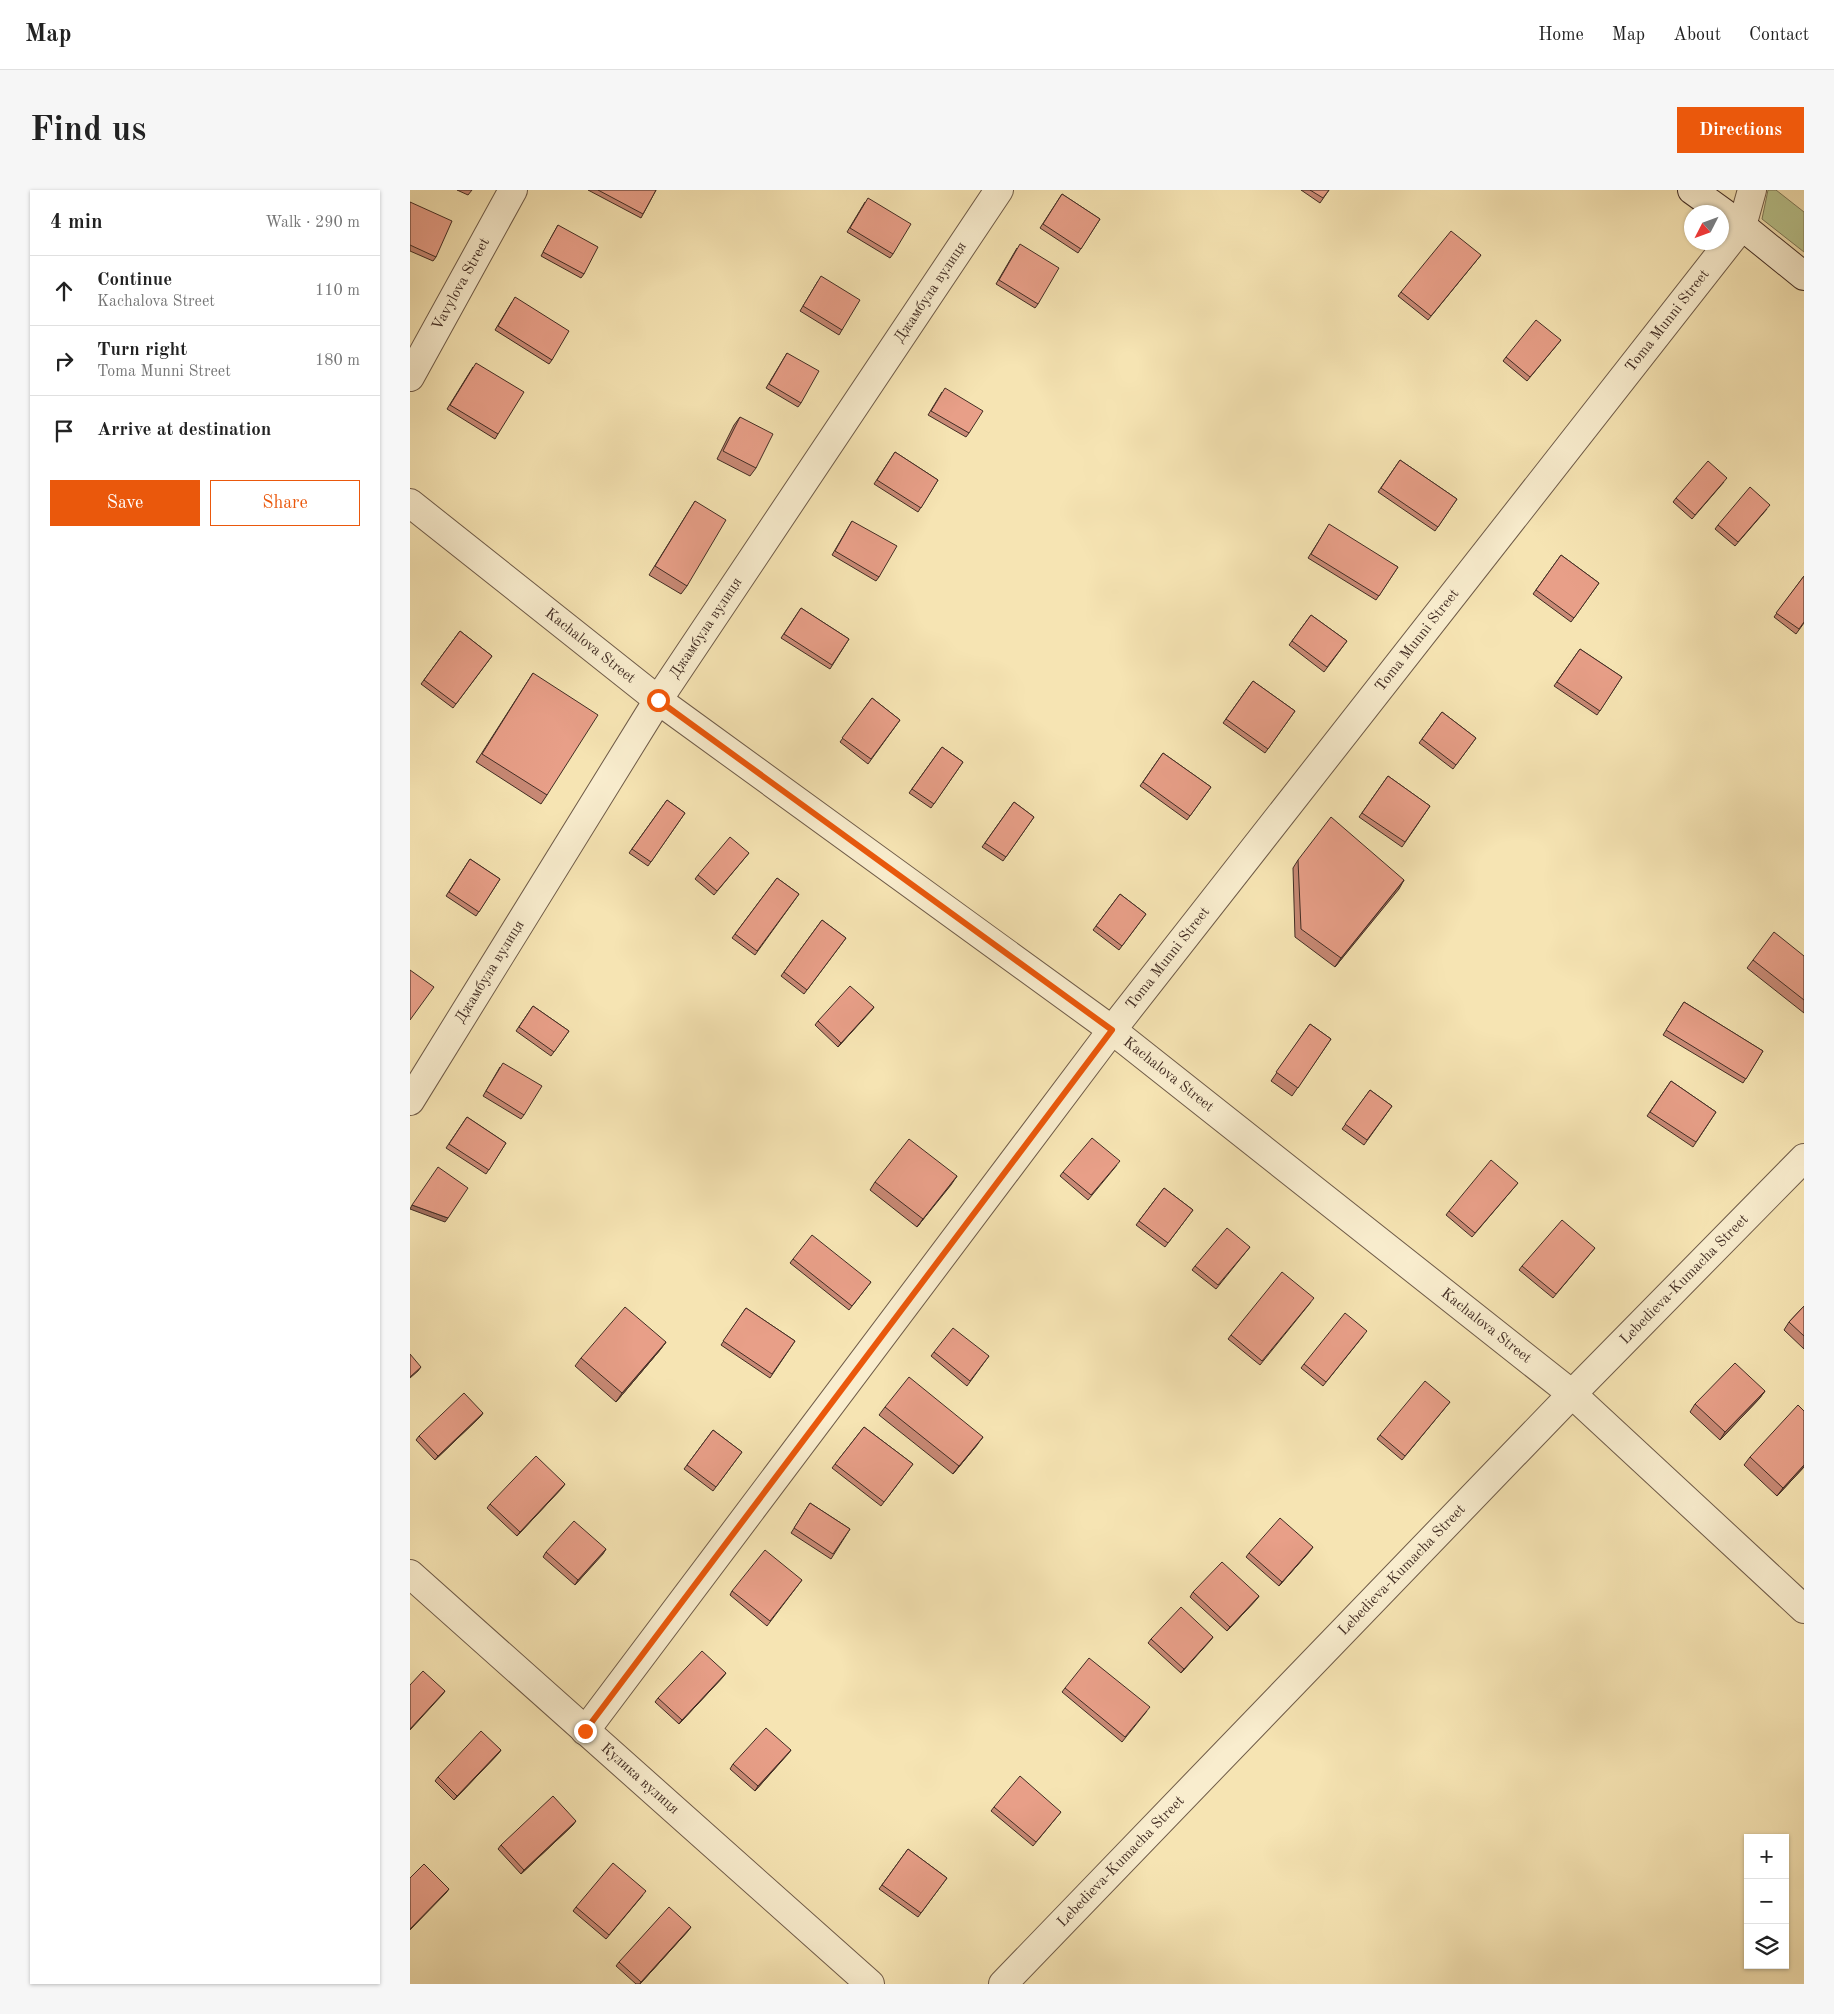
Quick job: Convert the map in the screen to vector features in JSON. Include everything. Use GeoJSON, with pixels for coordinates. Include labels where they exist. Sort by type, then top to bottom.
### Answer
{"type":"FeatureCollection","features":[{"type":"Feature","properties":{"kind":"street","name":"Vavylova Street"},"geometry":{"type":"LineString","coordinates":[[410,376],[513,190]]}},
{"type":"Feature","properties":{"kind":"street","name":"Джамбула вулиця"},"geometry":{"type":"LineString","coordinates":[[412,1091],[658,700],[1000,190]]}},
{"type":"Feature","properties":{"kind":"street"},"geometry":{"type":"LineString","coordinates":[[1692,190],[1742,226],[1804,276]]}},
{"type":"Feature","properties":{"kind":"street","name":"Toma Munni Street"},"geometry":{"type":"LineString","coordinates":[[585,1731],[1112,1030],[1742,226],[1752,190]]}},
{"type":"Feature","properties":{"kind":"street","name":"Kachalova Street"},"geometry":{"type":"LineString","coordinates":[[410,503],[658,700],[1112,1030],[1572,1394],[1804,1609]]}},
{"type":"Feature","properties":{"kind":"street","name":"Lebedieva-Kumacha Street"},"geometry":{"type":"LineString","coordinates":[[1003,1984],[1572,1394],[1804,1158]]}},
{"type":"Feature","properties":{"kind":"street","name":"Кулика вулиця"},"geometry":{"type":"LineString","coordinates":[[410,1574],[870,1984]]}},
{"type":"Feature","properties":{"kind":"green space"},"geometry":{"type":"Polygon","coordinates":[[[1768,190],[1776,190],[1804,212],[1804,252],[1762,219],[1768,190]]]}},
{"type":"Feature","properties":{"kind":"building"},"geometry":{"type":"Polygon","coordinates":[[[598,190],[656,190],[643,214],[598,190]]]}},
{"type":"Feature","properties":{"kind":"building"},"geometry":{"type":"Polygon","coordinates":[[[1310,190],[1329,190],[1323,198],[1310,190]]]}},
{"type":"Feature","properties":{"kind":"building"},"geometry":{"type":"Polygon","coordinates":[[[1062,194],[1100,219],[1081,249],[1043,224],[1062,194]]]}},
{"type":"Feature","properties":{"kind":"building"},"geometry":{"type":"Polygon","coordinates":[[[868,198],[911,224],[893,254],[850,228],[868,198]]]}},
{"type":"Feature","properties":{"kind":"building"},"geometry":{"type":"Polygon","coordinates":[[[410,202],[452,221],[436,257],[410,245],[410,202]]]}},
{"type":"Feature","properties":{"kind":"building"},"geometry":{"type":"Polygon","coordinates":[[[558,225],[598,247],[584,274],[543,252],[558,225]]]}},
{"type":"Feature","properties":{"kind":"building"},"geometry":{"type":"Polygon","coordinates":[[[1451,231],[1481,255],[1431,316],[1401,292],[1451,231]]]}},
{"type":"Feature","properties":{"kind":"building"},"geometry":{"type":"Polygon","coordinates":[[[1020,244],[1059,268],[1038,304],[999,280],[1020,244]]]}},
{"type":"Feature","properties":{"kind":"building"},"geometry":{"type":"Polygon","coordinates":[[[821,276],[860,300],[842,330],[803,306],[821,276]]]}},
{"type":"Feature","properties":{"kind":"building"},"geometry":{"type":"Polygon","coordinates":[[[515,297],[569,331],[552,360],[498,326],[515,297]]]}},
{"type":"Feature","properties":{"kind":"building"},"geometry":{"type":"Polygon","coordinates":[[[1536,320],[1561,340],[1530,377],[1506,357],[1536,320]]]}},
{"type":"Feature","properties":{"kind":"building"},"geometry":{"type":"Polygon","coordinates":[[[787,353],[819,371],[801,403],[769,384],[787,353]]]}},
{"type":"Feature","properties":{"kind":"building"},"geometry":{"type":"Polygon","coordinates":[[[476,363],[524,392],[498,434],[450,405],[476,363]]]}},
{"type":"Feature","properties":{"kind":"building"},"geometry":{"type":"Polygon","coordinates":[[[945,388],[983,411],[969,433],[931,411],[945,388]]]}},
{"type":"Feature","properties":{"kind":"building"},"geometry":{"type":"Polygon","coordinates":[[[740,417],[773,434],[756,468],[723,451],[740,417]]]}},
{"type":"Feature","properties":{"kind":"building"},"geometry":{"type":"Polygon","coordinates":[[[895,452],[938,480],[921,508],[877,480],[895,452]]]}},
{"type":"Feature","properties":{"kind":"building"},"geometry":{"type":"Polygon","coordinates":[[[1400,460],[1457,499],[1438,527],[1381,488],[1400,460]]]}},
{"type":"Feature","properties":{"kind":"building"},"geometry":{"type":"Polygon","coordinates":[[[1708,461],[1727,478],[1695,515],[1676,498],[1708,461]]]}},
{"type":"Feature","properties":{"kind":"building"},"geometry":{"type":"Polygon","coordinates":[[[1750,487],[1770,505],[1738,542],[1718,525],[1750,487]]]}},
{"type":"Feature","properties":{"kind":"building"},"geometry":{"type":"Polygon","coordinates":[[[695,501],[726,520],[687,586],[655,566],[695,501]]]}},
{"type":"Feature","properties":{"kind":"building"},"geometry":{"type":"Polygon","coordinates":[[[852,521],[897,546],[879,577],[835,551],[852,521]]]}},
{"type":"Feature","properties":{"kind":"building"},"geometry":{"type":"Polygon","coordinates":[[[1329,524],[1398,567],[1379,596],[1311,554],[1329,524]]]}},
{"type":"Feature","properties":{"kind":"building"},"geometry":{"type":"Polygon","coordinates":[[[1561,555],[1599,583],[1574,618],[1536,590],[1561,555]]]}},
{"type":"Feature","properties":{"kind":"building"},"geometry":{"type":"Polygon","coordinates":[[[1804,576],[1804,622],[1799,629],[1776,613],[1804,576]]]}},
{"type":"Feature","properties":{"kind":"building"},"geometry":{"type":"Polygon","coordinates":[[[801,608],[849,639],[832,665],[784,634],[801,608]]]}},
{"type":"Feature","properties":{"kind":"building"},"geometry":{"type":"Polygon","coordinates":[[[1311,615],[1347,641],[1327,667],[1292,641],[1311,615]]]}},
{"type":"Feature","properties":{"kind":"building"},"geometry":{"type":"Polygon","coordinates":[[[460,631],[492,656],[456,704],[424,680],[460,631]]]}},
{"type":"Feature","properties":{"kind":"building"},"geometry":{"type":"Polygon","coordinates":[[[1580,649],[1622,677],[1600,711],[1557,682],[1580,649]]]}},
{"type":"Feature","properties":{"kind":"building"},"geometry":{"type":"Polygon","coordinates":[[[533,673],[598,715],[547,795],[482,754],[533,673]]]}},
{"type":"Feature","properties":{"kind":"building"},"geometry":{"type":"Polygon","coordinates":[[[1253,681],[1295,711],[1268,749],[1226,719],[1253,681]]]}},
{"type":"Feature","properties":{"kind":"building"},"geometry":{"type":"Polygon","coordinates":[[[872,698],[900,720],[871,759],[842,738],[872,698]]]}},
{"type":"Feature","properties":{"kind":"building"},"geometry":{"type":"Polygon","coordinates":[[[1442,712],[1476,738],[1456,765],[1422,739],[1442,712]]]}},
{"type":"Feature","properties":{"kind":"building"},"geometry":{"type":"Polygon","coordinates":[[[942,747],[963,762],[934,804],[912,789],[942,747]]]}},
{"type":"Feature","properties":{"kind":"building"},"geometry":{"type":"Polygon","coordinates":[[[1163,753],[1211,787],[1190,816],[1143,782],[1163,753]]]}},
{"type":"Feature","properties":{"kind":"building"},"geometry":{"type":"Polygon","coordinates":[[[1388,776],[1430,806],[1405,842],[1362,813],[1388,776]]]}},
{"type":"Feature","properties":{"kind":"building"},"geometry":{"type":"Polygon","coordinates":[[[667,800],[685,813],[651,862],[632,849],[667,800]]]}},
{"type":"Feature","properties":{"kind":"building"},"geometry":{"type":"Polygon","coordinates":[[[1014,802],[1034,817],[1006,857],[985,843],[1014,802]]]}},
{"type":"Feature","properties":{"kind":"building"},"geometry":{"type":"Polygon","coordinates":[[[1331,817],[1404,880],[1341,958],[1301,929],[1298,860],[1331,817]]]}},
{"type":"Feature","properties":{"kind":"building"},"geometry":{"type":"Polygon","coordinates":[[[730,837],[749,853],[717,891],[698,875],[730,837]]]}},
{"type":"Feature","properties":{"kind":"building"},"geometry":{"type":"Polygon","coordinates":[[[470,859],[500,879],[479,912],[449,892],[470,859]]]}},
{"type":"Feature","properties":{"kind":"building"},"geometry":{"type":"Polygon","coordinates":[[[777,878],[799,894],[757,951],[735,934],[777,878]]]}},
{"type":"Feature","properties":{"kind":"building"},"geometry":{"type":"Polygon","coordinates":[[[1120,894],[1146,914],[1122,946],[1096,926],[1120,894]]]}},
{"type":"Feature","properties":{"kind":"building"},"geometry":{"type":"Polygon","coordinates":[[[822,920],[846,938],[807,990],[784,972],[822,920]]]}},
{"type":"Feature","properties":{"kind":"building"},"geometry":{"type":"Polygon","coordinates":[[[1774,932],[1804,956],[1804,1000],[1753,960],[1774,932]]]}},
{"type":"Feature","properties":{"kind":"building"},"geometry":{"type":"Polygon","coordinates":[[[410,970],[434,987],[410,1020],[410,970]]]}},
{"type":"Feature","properties":{"kind":"building"},"geometry":{"type":"Polygon","coordinates":[[[850,986],[874,1007],[841,1043],[818,1021],[850,986]]]}},
{"type":"Feature","properties":{"kind":"building"},"geometry":{"type":"Polygon","coordinates":[[[1684,1002],[1763,1051],[1746,1079],[1666,1030],[1684,1002]]]}},
{"type":"Feature","properties":{"kind":"building"},"geometry":{"type":"Polygon","coordinates":[[[533,1006],[569,1031],[554,1052],[519,1027],[533,1006]]]}},
{"type":"Feature","properties":{"kind":"building"},"geometry":{"type":"Polygon","coordinates":[[[1310,1024],[1331,1039],[1298,1088],[1276,1072],[1310,1024]]]}},
{"type":"Feature","properties":{"kind":"building"},"geometry":{"type":"Polygon","coordinates":[[[503,1063],[542,1086],[524,1115],[486,1091],[503,1063]]]}},
{"type":"Feature","properties":{"kind":"building"},"geometry":{"type":"Polygon","coordinates":[[[1671,1081],[1716,1112],[1696,1142],[1650,1112],[1671,1081]]]}},
{"type":"Feature","properties":{"kind":"building"},"geometry":{"type":"Polygon","coordinates":[[[1370,1090],[1392,1106],[1367,1140],[1345,1124],[1370,1090]]]}},
{"type":"Feature","properties":{"kind":"building"},"geometry":{"type":"Polygon","coordinates":[[[467,1117],[506,1143],[489,1170],[449,1144],[467,1117]]]}},
{"type":"Feature","properties":{"kind":"building"},"geometry":{"type":"Polygon","coordinates":[[[1092,1138],[1120,1161],[1091,1195],[1063,1172],[1092,1138]]]}},
{"type":"Feature","properties":{"kind":"building"},"geometry":{"type":"Polygon","coordinates":[[[909,1139],[957,1176],[923,1219],[875,1182],[909,1139]]]}},
{"type":"Feature","properties":{"kind":"building"},"geometry":{"type":"Polygon","coordinates":[[[1491,1160],[1518,1183],[1475,1233],[1449,1211],[1491,1160]]]}},
{"type":"Feature","properties":{"kind":"building"},"geometry":{"type":"Polygon","coordinates":[[[438,1167],[468,1188],[448,1218],[412,1205],[438,1167]]]}},
{"type":"Feature","properties":{"kind":"building"},"geometry":{"type":"Polygon","coordinates":[[[1164,1188],[1193,1210],[1168,1243],[1139,1221],[1164,1188]]]}},
{"type":"Feature","properties":{"kind":"building"},"geometry":{"type":"Polygon","coordinates":[[[1562,1220],[1595,1248],[1556,1294],[1522,1266],[1562,1220]]]}},
{"type":"Feature","properties":{"kind":"building"},"geometry":{"type":"Polygon","coordinates":[[[1227,1228],[1250,1247],[1218,1285],[1195,1266],[1227,1228]]]}},
{"type":"Feature","properties":{"kind":"building"},"geometry":{"type":"Polygon","coordinates":[[[812,1235],[871,1282],[852,1306],[793,1259],[812,1235]]]}},
{"type":"Feature","properties":{"kind":"building"},"geometry":{"type":"Polygon","coordinates":[[[1282,1272],[1314,1298],[1262,1361],[1231,1335],[1282,1272]]]}},
{"type":"Feature","properties":{"kind":"building"},"geometry":{"type":"Polygon","coordinates":[[[1804,1306],[1804,1336],[1789,1322],[1804,1306]]]}},
{"type":"Feature","properties":{"kind":"building"},"geometry":{"type":"Polygon","coordinates":[[[625,1307],[666,1342],[622,1393],[581,1358],[625,1307]]]}},
{"type":"Feature","properties":{"kind":"building"},"geometry":{"type":"Polygon","coordinates":[[[746,1308],[795,1341],[772,1374],[723,1341],[746,1308]]]}},
{"type":"Feature","properties":{"kind":"building"},"geometry":{"type":"Polygon","coordinates":[[[1345,1313],[1367,1331],[1326,1382],[1304,1364],[1345,1313]]]}},
{"type":"Feature","properties":{"kind":"building"},"geometry":{"type":"Polygon","coordinates":[[[953,1328],[989,1356],[970,1381],[934,1352],[953,1328]]]}},
{"type":"Feature","properties":{"kind":"building"},"geometry":{"type":"Polygon","coordinates":[[[410,1354],[421,1367],[410,1377],[410,1354]]]}},
{"type":"Feature","properties":{"kind":"building"},"geometry":{"type":"Polygon","coordinates":[[[1735,1363],[1765,1391],[1725,1432],[1695,1404],[1735,1363]]]}},
{"type":"Feature","properties":{"kind":"building"},"geometry":{"type":"Polygon","coordinates":[[[909,1377],[983,1437],[959,1466],[885,1407],[909,1377]]]}},
{"type":"Feature","properties":{"kind":"building"},"geometry":{"type":"Polygon","coordinates":[[[1425,1381],[1450,1402],[1405,1456],[1380,1435],[1425,1381]]]}},
{"type":"Feature","properties":{"kind":"building"},"geometry":{"type":"Polygon","coordinates":[[[464,1393],[483,1413],[438,1456],[419,1436],[464,1393]]]}},
{"type":"Feature","properties":{"kind":"building"},"geometry":{"type":"Polygon","coordinates":[[[1798,1405],[1804,1411],[1804,1465],[1783,1488],[1750,1457],[1798,1405]]]}},
{"type":"Feature","properties":{"kind":"building"},"geometry":{"type":"Polygon","coordinates":[[[864,1427],[913,1464],[884,1502],[835,1464],[864,1427]]]}},
{"type":"Feature","properties":{"kind":"building"},"geometry":{"type":"Polygon","coordinates":[[[713,1430],[742,1452],[716,1487],[687,1465],[713,1430]]]}},
{"type":"Feature","properties":{"kind":"building"},"geometry":{"type":"Polygon","coordinates":[[[536,1456],[565,1484],[520,1532],[490,1504],[536,1456]]]}},
{"type":"Feature","properties":{"kind":"building"},"geometry":{"type":"Polygon","coordinates":[[[810,1503],[850,1529],[833,1554],[794,1528],[810,1503]]]}},
{"type":"Feature","properties":{"kind":"building"},"geometry":{"type":"Polygon","coordinates":[[[1280,1518],[1313,1547],[1282,1582],[1249,1553],[1280,1518]]]}},
{"type":"Feature","properties":{"kind":"building"},"geometry":{"type":"Polygon","coordinates":[[[574,1521],[606,1549],[578,1580],[546,1552],[574,1521]]]}},
{"type":"Feature","properties":{"kind":"building"},"geometry":{"type":"Polygon","coordinates":[[[765,1550],[802,1580],[770,1621],[732,1591],[765,1550]]]}},
{"type":"Feature","properties":{"kind":"building"},"geometry":{"type":"Polygon","coordinates":[[[1222,1562],[1259,1596],[1230,1627],[1193,1592],[1222,1562]]]}},
{"type":"Feature","properties":{"kind":"building"},"geometry":{"type":"Polygon","coordinates":[[[1181,1607],[1213,1637],[1184,1669],[1151,1639],[1181,1607]]]}},
{"type":"Feature","properties":{"kind":"building"},"geometry":{"type":"Polygon","coordinates":[[[702,1651],[726,1673],[682,1720],[658,1698],[702,1651]]]}},
{"type":"Feature","properties":{"kind":"building"},"geometry":{"type":"Polygon","coordinates":[[[1089,1658],[1150,1707],[1125,1737],[1065,1688],[1089,1658]]]}},
{"type":"Feature","properties":{"kind":"building"},"geometry":{"type":"Polygon","coordinates":[[[423,1671],[445,1691],[410,1729],[410,1685],[423,1671]]]}},
{"type":"Feature","properties":{"kind":"building"},"geometry":{"type":"Polygon","coordinates":[[[766,1728],[791,1750],[758,1786],[733,1764],[766,1728]]]}},
{"type":"Feature","properties":{"kind":"building"},"geometry":{"type":"Polygon","coordinates":[[[481,1731],[501,1750],[457,1796],[438,1777],[481,1731]]]}},
{"type":"Feature","properties":{"kind":"building"},"geometry":{"type":"Polygon","coordinates":[[[1020,1776],[1061,1812],[1036,1842],[994,1807],[1020,1776]]]}},
{"type":"Feature","properties":{"kind":"building"},"geometry":{"type":"Polygon","coordinates":[[[553,1796],[576,1821],[524,1870],[501,1845],[553,1796]]]}},
{"type":"Feature","properties":{"kind":"building"},"geometry":{"type":"Polygon","coordinates":[[[908,1849],[947,1878],[921,1913],[882,1885],[908,1849]]]}},
{"type":"Feature","properties":{"kind":"building"},"geometry":{"type":"Polygon","coordinates":[[[613,1863],[646,1891],[609,1935],[576,1907],[613,1863]]]}},
{"type":"Feature","properties":{"kind":"building"},"geometry":{"type":"Polygon","coordinates":[[[424,1864],[449,1889],[410,1929],[410,1878],[424,1864]]]}},
{"type":"Feature","properties":{"kind":"building"},"geometry":{"type":"Polygon","coordinates":[[[669,1907],[691,1927],[641,1982],[619,1962],[669,1907]]]}},
{"type":"Feature","properties":{"kind":"route"},"geometry":{"type":"LineString","coordinates":[[585,1731],[1112,1030],[658,700]]}}]}
